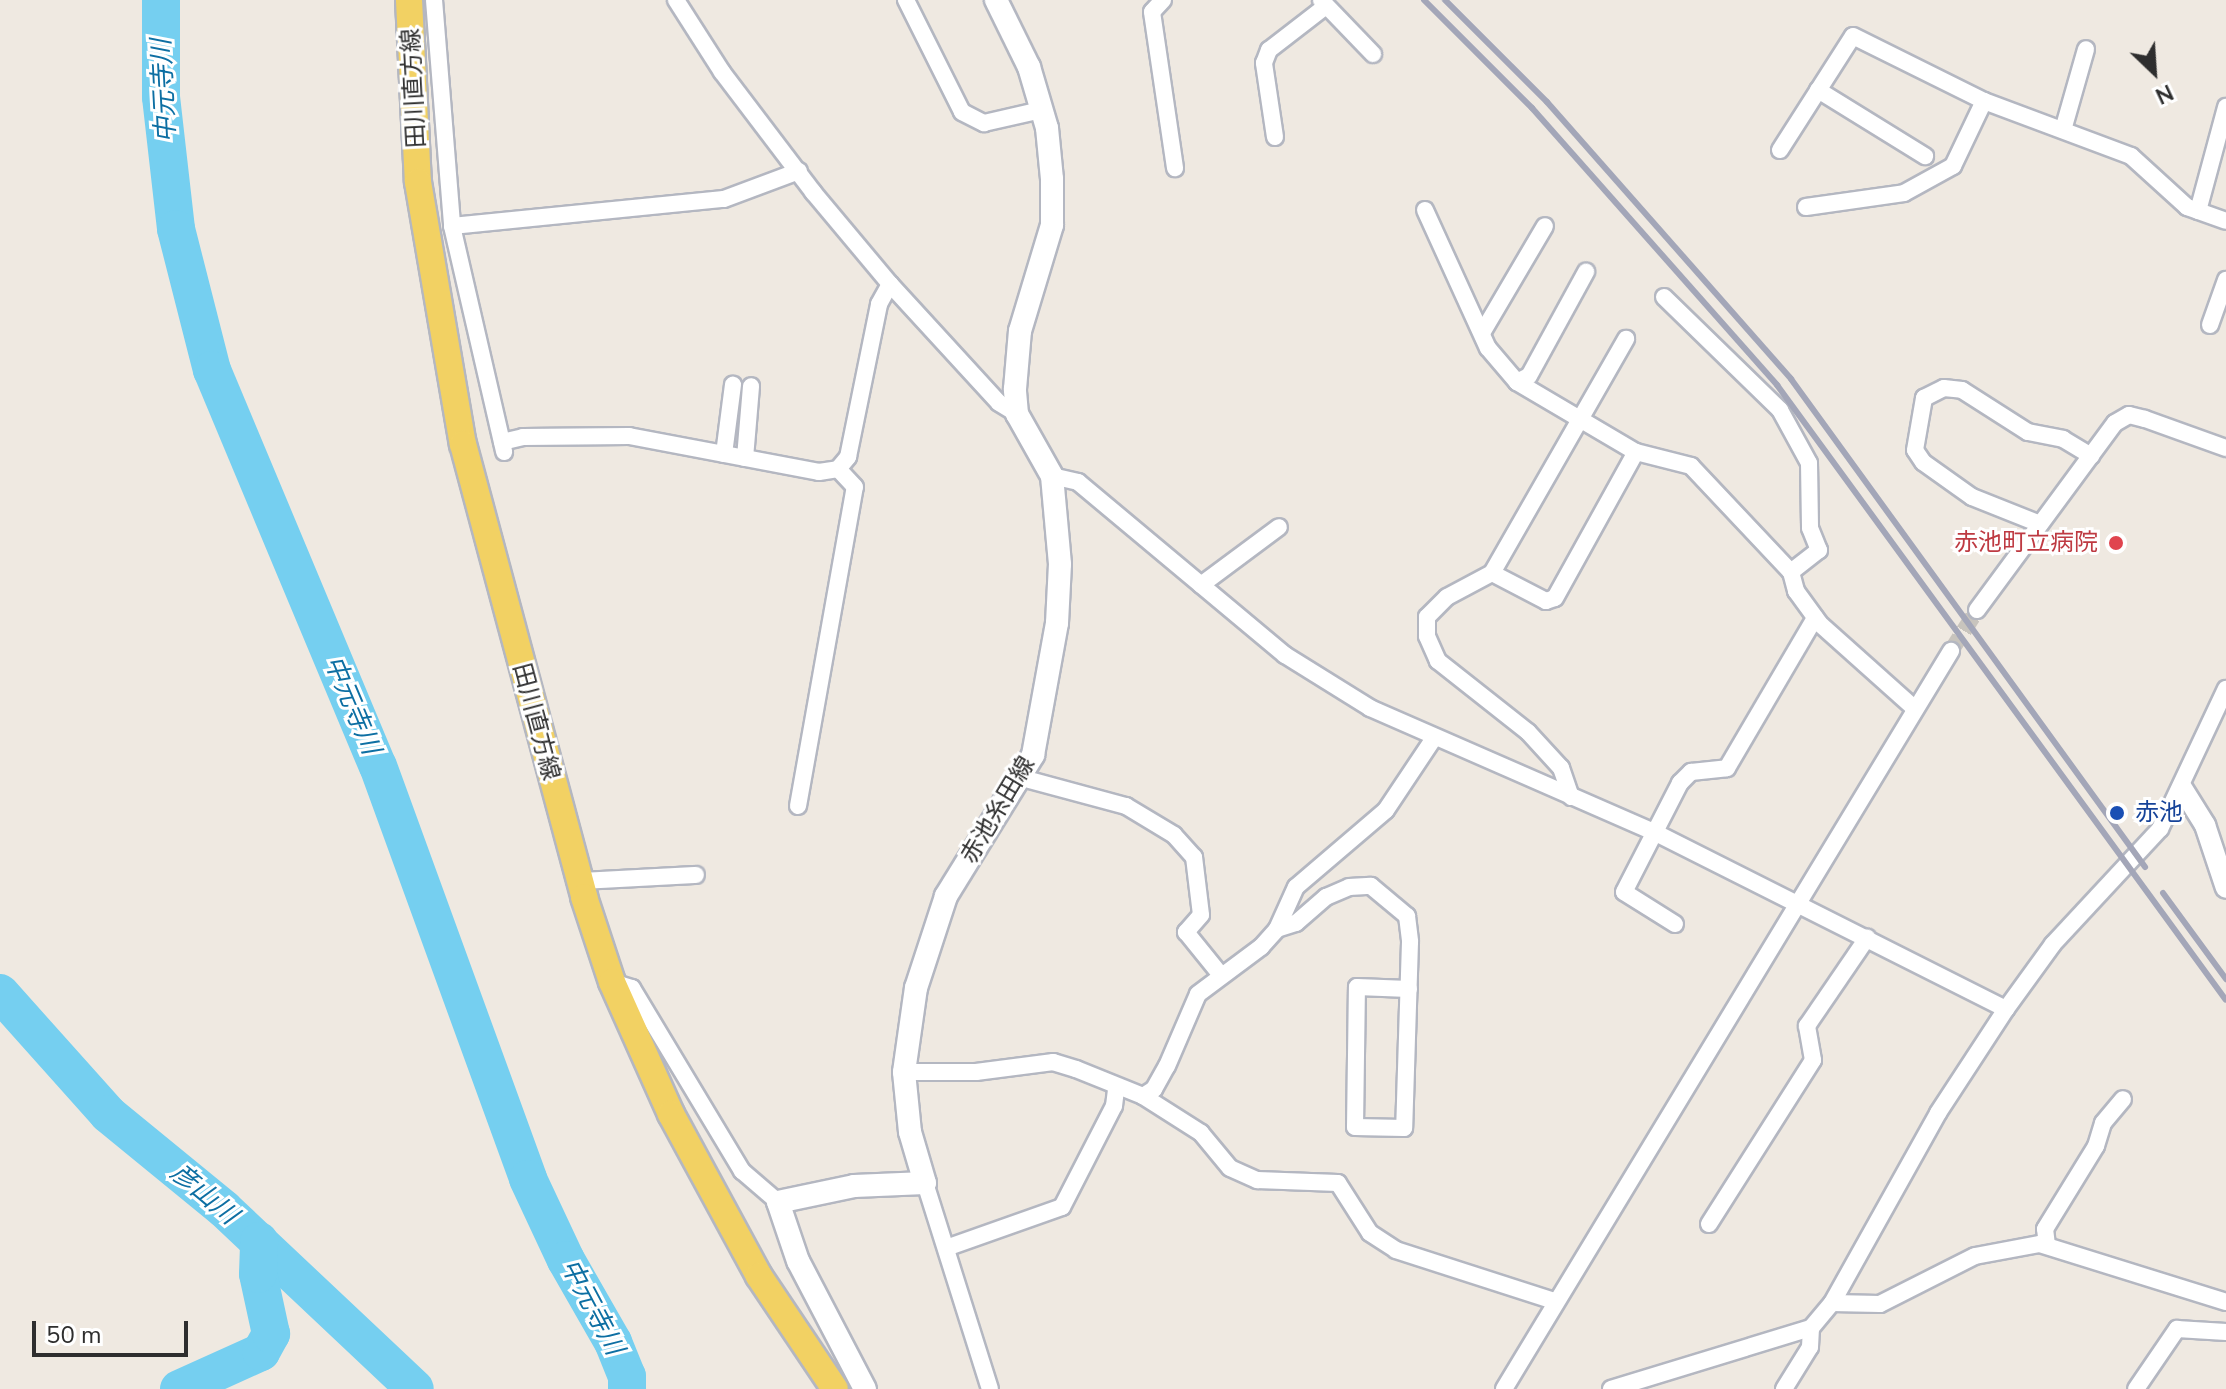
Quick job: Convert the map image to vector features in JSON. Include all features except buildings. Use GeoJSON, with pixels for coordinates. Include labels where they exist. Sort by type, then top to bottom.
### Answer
{"type":"FeatureCollection","features":[{"type":"Feature","properties":{"kind":"main road","name":"田川直方線"},"geometry":{"type":"LineString","coordinates":[[409,0],[418,182],[463,444],[580,881],[612,982],[671,1114],[759,1276],[835,1389]]}},
{"type":"Feature","properties":{"kind":"main road"},"geometry":{"type":"LineString","coordinates":[[996,0],[1029,67],[1041,110],[1052,179],[1052,225],[1020,331],[1017,414]]}},
{"type":"Feature","properties":{"kind":"main road","name":"赤池糸田線"},"geometry":{"type":"LineString","coordinates":[[925,1183],[910,1132],[904,1072],[916,988],[946,896],[1022,778],[1033,755],[1057,623],[1060,564],[1052,476],[1017,414]]}},
{"type":"Feature","properties":{"kind":"main road"},"geometry":{"type":"LineString","coordinates":[[865,1389],[798,1261],[778,1202],[854,1186],[925,1183]]}},
{"type":"Feature","properties":{"kind":"street"},"geometry":{"type":"LineString","coordinates":[[434,0],[452,226],[503,447],[523,437],[629,436],[819,472],[838,469],[848,457],[879,304],[890,284]]}},
{"type":"Feature","properties":{"kind":"street"},"geometry":{"type":"LineString","coordinates":[[676,0],[722,72],[890,284],[999,403],[1017,414]]}},
{"type":"Feature","properties":{"kind":"street"},"geometry":{"type":"LineString","coordinates":[[906,0],[962,112],[984,123],[1041,110]]}},
{"type":"Feature","properties":{"kind":"street"},"geometry":{"type":"LineString","coordinates":[[1163,0],[1152,12],[1175,168]]}},
{"type":"Feature","properties":{"kind":"street"},"geometry":{"type":"LineString","coordinates":[[1275,137],[1264,63],[1269,50],[1323,3],[1373,54]]}},
{"type":"Feature","properties":{"kind":"street"},"geometry":{"type":"LineString","coordinates":[[1780,150],[1853,36],[1984,101],[2131,156],[2187,207],[2226,221]]}},
{"type":"Feature","properties":{"kind":"street"},"geometry":{"type":"LineString","coordinates":[[2063,130],[2086,49]]}},
{"type":"Feature","properties":{"kind":"street"},"geometry":{"type":"LineString","coordinates":[[1818,90],[1925,156]]}},
{"type":"Feature","properties":{"kind":"street"},"geometry":{"type":"LineString","coordinates":[[1806,207],[1904,193],[1953,166],[1984,101]]}},
{"type":"Feature","properties":{"kind":"street"},"geometry":{"type":"LineString","coordinates":[[2198,211],[2226,107]]}},
{"type":"Feature","properties":{"kind":"street"},"geometry":{"type":"LineString","coordinates":[[452,226],[724,199],[799,171]]}},
{"type":"Feature","properties":{"kind":"street"},"geometry":{"type":"LineString","coordinates":[[1425,210],[1482,333],[1517,382],[1636,452],[1691,466],[1791,572],[1796,591],[1815,618],[1914,708]]}},
{"type":"Feature","properties":{"kind":"street"},"geometry":{"type":"LineString","coordinates":[[1482,333],[1545,226]]}},
{"type":"Feature","properties":{"kind":"street"},"geometry":{"type":"LineString","coordinates":[[1517,382],[1529,376],[1586,272]]}},
{"type":"Feature","properties":{"kind":"street"},"geometry":{"type":"LineString","coordinates":[[2210,325],[2226,280]]}},
{"type":"Feature","properties":{"kind":"street"},"geometry":{"type":"LineString","coordinates":[[1664,297],[1780,410],[1809,463],[1810,528],[1819,550],[1791,572]]}},
{"type":"Feature","properties":{"kind":"street"},"geometry":{"type":"LineString","coordinates":[[1571,797],[1561,768],[1528,732],[1438,661],[1427,636],[1427,617],[1447,597],[1492,573],[1626,339]]}},
{"type":"Feature","properties":{"kind":"street"},"geometry":{"type":"LineString","coordinates":[[724,454],[733,385]]}},
{"type":"Feature","properties":{"kind":"street"},"geometry":{"type":"LineString","coordinates":[[745,458],[751,386]]}},
{"type":"Feature","properties":{"kind":"street"},"geometry":{"type":"LineString","coordinates":[[2040,524],[1972,497],[1923,462],[1915,450],[1924,398],[1944,388],[1962,390],[2028,432],[2063,439],[2091,456]]}},
{"type":"Feature","properties":{"kind":"street"},"geometry":{"type":"LineString","coordinates":[[1977,610],[2115,423],[2129,415],[2226,448]]}},
{"type":"Feature","properties":{"kind":"street"},"geometry":{"type":"LineString","coordinates":[[1492,573],[1546,601],[1555,598],[1636,452]]}},
{"type":"Feature","properties":{"kind":"street"},"geometry":{"type":"LineString","coordinates":[[798,806],[855,487],[838,469]]}},
{"type":"Feature","properties":{"kind":"street"},"geometry":{"type":"LineString","coordinates":[[1052,476],[1078,482],[1285,655],[1370,708],[1654,832],[2006,1009]]}},
{"type":"Feature","properties":{"kind":"street"},"geometry":{"type":"LineString","coordinates":[[1201,585],[1279,527]]}},
{"type":"Feature","properties":{"kind":"street"},"geometry":{"type":"LineString","coordinates":[[1675,924],[1624,892],[1654,832],[1691,772],[1727,768],[1815,618]]}},
{"type":"Feature","properties":{"kind":"street"},"geometry":{"type":"LineString","coordinates":[[1504,1389],[1554,1301],[1951,651]]}},
{"type":"Feature","properties":{"kind":"street"},"geometry":{"type":"LineString","coordinates":[[1611,1389],[1811,1328],[1832,1303],[1938,1113],[2006,1009],[2053,944],[2160,829],[2225,694]]}},
{"type":"Feature","properties":{"kind":"street"},"geometry":{"type":"LineString","coordinates":[[1143,1096],[1154,1089],[1167,1066],[1198,994],[1220,974],[1238,968],[1277,929],[1296,887],[1386,810],[1434,738]]}},
{"type":"Feature","properties":{"kind":"street"},"geometry":{"type":"LineString","coordinates":[[1022,778],[1126,806],[1174,835],[1194,857],[1201,915],[1186,932],[1220,974]]}},
{"type":"Feature","properties":{"kind":"street"},"geometry":{"type":"LineString","coordinates":[[2182,788],[2205,825],[2226,888]]}},
{"type":"Feature","properties":{"kind":"street"},"geometry":{"type":"LineString","coordinates":[[580,881],[696,875]]}},
{"type":"Feature","properties":{"kind":"street"},"geometry":{"type":"LineString","coordinates":[[1277,929],[1296,923],[1337,892],[1371,886],[1407,916],[1409,989],[1404,1128],[1355,1127],[1357,987],[1409,989]]}},
{"type":"Feature","properties":{"kind":"street"},"geometry":{"type":"LineString","coordinates":[[1709,1224],[1813,1060],[1807,1026],[1867,938]]}},
{"type":"Feature","properties":{"kind":"street"},"geometry":{"type":"LineString","coordinates":[[612,982],[632,988],[742,1171],[778,1202]]}},
{"type":"Feature","properties":{"kind":"street"},"geometry":{"type":"LineString","coordinates":[[904,1072],[976,1072],[1053,1062],[1116,1089],[1143,1096],[1201,1133],[1230,1168],[1257,1180],[1338,1183],[1370,1233],[1396,1250],[1554,1301]]}},
{"type":"Feature","properties":{"kind":"street"},"geometry":{"type":"LineString","coordinates":[[946,1248],[1062,1207],[1114,1106],[1116,1089]]}},
{"type":"Feature","properties":{"kind":"street"},"geometry":{"type":"LineString","coordinates":[[2047,1245],[2045,1229],[2096,1146],[2103,1123],[2123,1099]]}},
{"type":"Feature","properties":{"kind":"street"},"geometry":{"type":"LineString","coordinates":[[925,1183],[990,1389]]}},
{"type":"Feature","properties":{"kind":"street"},"geometry":{"type":"LineString","coordinates":[[1832,1303],[1880,1304],[1975,1256],[2047,1245],[2226,1302]]}},
{"type":"Feature","properties":{"kind":"street"},"geometry":{"type":"LineString","coordinates":[[1784,1389],[1810,1347],[1811,1328]]}},
{"type":"Feature","properties":{"kind":"street"},"geometry":{"type":"LineString","coordinates":[[2136,1389],[2177,1329],[2226,1332]]}},
{"type":"Feature","properties":{"kind":"waterway","name":"中元寺川"},"geometry":{"type":"LineString","coordinates":[[161,0],[161,97],[176,229],[212,370],[378,766],[528,1179],[566,1260],[613,1342],[627,1376],[627,1389]]}},
{"type":"Feature","properties":{"kind":"waterway","name":"彦山川"},"geometry":{"type":"LineString","coordinates":[[0,993],[108,1114],[224,1209],[415,1389]]}},
{"type":"Feature","properties":{"kind":"waterway"},"geometry":{"type":"LineString","coordinates":[[179,1389],[261,1352],[271,1334],[258,1274],[259,1241]]}},
{"type":"Feature","properties":{"kind":"tunnel"},"geometry":{"type":"LineString","coordinates":[[1951,651],[1977,610]]}},
{"type":"Feature","properties":{"kind":"railway"},"geometry":{"type":"LineString","coordinates":[[1424,0],[1532,108],[1777,385],[2226,1000]]}},
{"type":"Feature","properties":{"kind":"railway"},"geometry":{"type":"LineString","coordinates":[[1445,0],[1547,102],[1791,379],[2145,867]]}},
{"type":"Feature","properties":{"kind":"railway"},"geometry":{"type":"LineString","coordinates":[[2163,893],[2226,979]]}},
{"type":"Feature","properties":{"kind":"place","name":"赤池町立病院"},"geometry":{"type":"Point","coordinates":[2116,543]}},
{"type":"Feature","properties":{"kind":"place","name":"赤池"},"geometry":{"type":"Point","coordinates":[2117,813]}}]}
